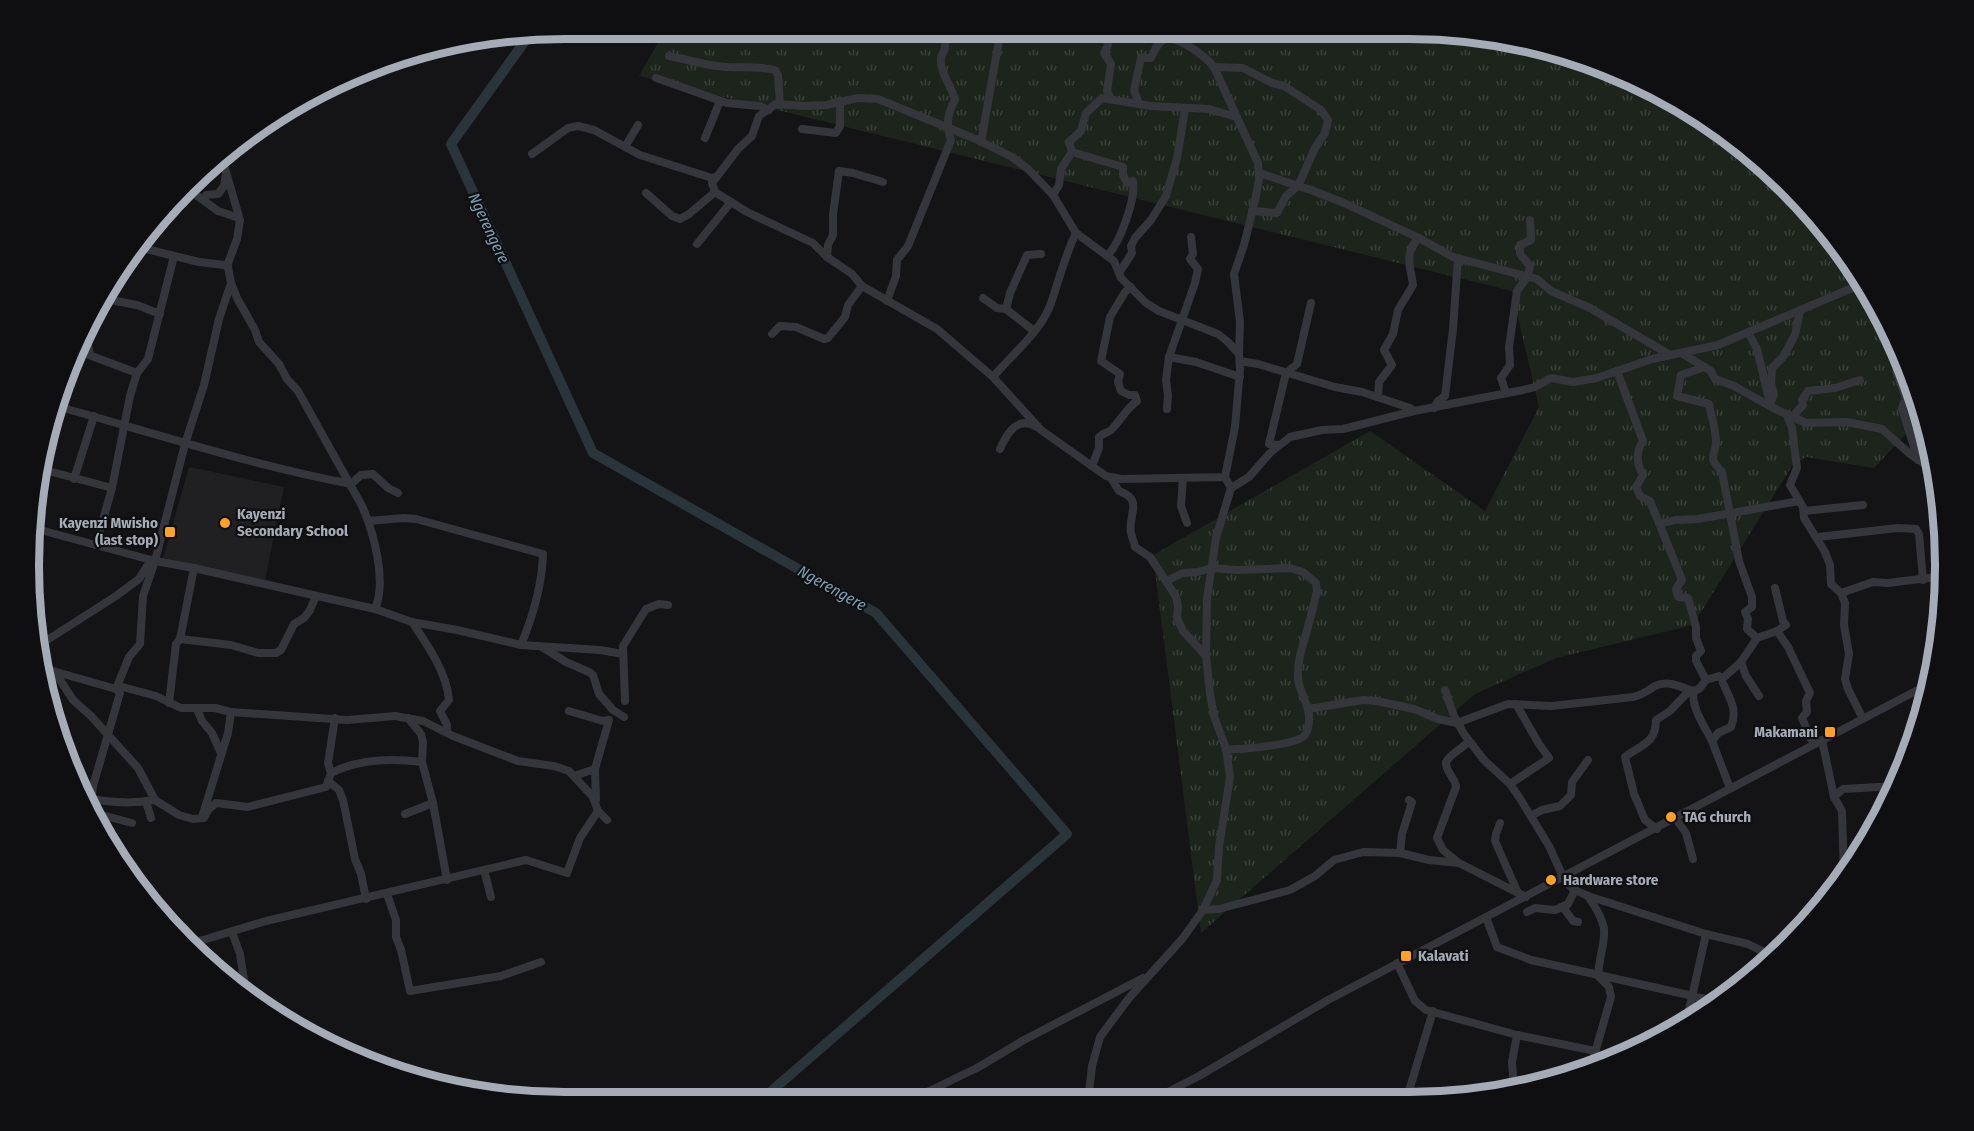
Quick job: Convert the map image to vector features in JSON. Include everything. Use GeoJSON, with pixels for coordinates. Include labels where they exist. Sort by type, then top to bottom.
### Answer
{"type":"FeatureCollection","features":[{"type":"Feature","properties":{"kind":"street"},"geometry":{"type":"LineString","coordinates":[[887,302],[896,276],[897,260],[908,246],[951,140],[946,127],[950,109],[955,100],[943,72],[941,61],[945,48],[944,39]]}},
{"type":"Feature","properties":{"kind":"street"},"geometry":{"type":"LineString","coordinates":[[981,142],[999,39]]}},
{"type":"Feature","properties":{"kind":"street"},"geometry":{"type":"LineString","coordinates":[[1053,195],[1059,185],[1061,169],[1072,152],[1069,142],[1081,132],[1086,113],[1107,96],[1111,64],[1104,53],[1108,45],[1106,39]]}},
{"type":"Feature","properties":{"kind":"street"},"geometry":{"type":"LineString","coordinates":[[1089,1092],[1092,1066],[1100,1037],[1129,998],[1173,951],[1203,910],[1215,888],[1230,777],[1226,749],[1214,716],[1206,656],[1207,598],[1216,538],[1231,488],[1226,477],[1235,427],[1240,377],[1240,321],[1234,274],[1252,212],[1259,173],[1255,156],[1214,67],[1206,57],[1187,46],[1171,39],[1164,39],[1151,58],[1141,58],[1134,90],[1139,104]]}},
{"type":"Feature","properties":{"kind":"street"},"geometry":{"type":"LineString","coordinates":[[669,56],[717,66],[765,67],[775,70],[778,75],[780,105]]}},
{"type":"Feature","properties":{"kind":"street"},"geometry":{"type":"LineString","coordinates":[[1214,67],[1243,68],[1272,83],[1284,86],[1321,110],[1328,120],[1325,133],[1315,148],[1298,186],[1286,195],[1277,213],[1252,212]]}},
{"type":"Feature","properties":{"kind":"street"},"geometry":{"type":"LineString","coordinates":[[656,78],[720,101],[764,107],[769,110]]}},
{"type":"Feature","properties":{"kind":"street"},"geometry":{"type":"LineString","coordinates":[[1107,96],[1139,104],[1209,110],[1236,117]]}},
{"type":"Feature","properties":{"kind":"street"},"geometry":{"type":"LineString","coordinates":[[1041,430],[993,377],[937,329],[862,286],[852,274],[827,257],[813,243],[747,212],[715,192],[712,183],[738,149],[752,136],[759,116],[776,104],[827,105],[858,98],[878,99],[981,142],[1028,169],[1053,195],[1076,233],[1114,261],[1121,278],[1146,303],[1182,321],[1218,334],[1228,342],[1239,357],[1286,373],[1378,397],[1414,411]]}},
{"type":"Feature","properties":{"kind":"street"},"geometry":{"type":"LineString","coordinates":[[705,138],[720,101]]}},
{"type":"Feature","properties":{"kind":"street"},"geometry":{"type":"LineString","coordinates":[[802,129],[836,133],[840,126],[840,101]]}},
{"type":"Feature","properties":{"kind":"street"},"geometry":{"type":"LineString","coordinates":[[1119,273],[1132,253],[1131,246],[1135,238],[1151,220],[1166,196],[1177,158],[1185,109]]}},
{"type":"Feature","properties":{"kind":"street"},"geometry":{"type":"LineString","coordinates":[[625,147],[638,125]]}},
{"type":"Feature","properties":{"kind":"street"},"geometry":{"type":"LineString","coordinates":[[532,154],[563,131],[576,126],[592,129],[651,159],[712,178],[716,177]]}},
{"type":"Feature","properties":{"kind":"street"},"geometry":{"type":"LineString","coordinates":[[1072,152],[1124,167],[1123,175],[1127,183],[1133,181],[1134,196],[1113,250],[1107,256]]}},
{"type":"Feature","properties":{"kind":"street"},"geometry":{"type":"LineString","coordinates":[[224,165],[239,218],[239,231],[227,266],[231,283],[259,342],[279,364],[287,379],[298,391],[351,484],[369,521],[381,590],[375,609]]}},
{"type":"Feature","properties":{"kind":"street"},"geometry":{"type":"LineString","coordinates":[[827,257],[828,245],[833,235],[833,214],[839,171],[883,182]]}},
{"type":"Feature","properties":{"kind":"street"},"geometry":{"type":"LineString","coordinates":[[204,200],[206,195],[215,195],[221,190],[227,172]]}},
{"type":"Feature","properties":{"kind":"street"},"geometry":{"type":"LineString","coordinates":[[1259,173],[1344,203],[1458,258],[1540,281],[1551,291],[1590,308],[1670,355]]}},
{"type":"Feature","properties":{"kind":"street"},"geometry":{"type":"LineString","coordinates":[[646,193],[672,216],[680,219],[715,192]]}},
{"type":"Feature","properties":{"kind":"street"},"geometry":{"type":"LineString","coordinates":[[192,194],[218,211],[239,218]]}},
{"type":"Feature","properties":{"kind":"street"},"geometry":{"type":"LineString","coordinates":[[697,243],[731,202]]}},
{"type":"Feature","properties":{"kind":"street"},"geometry":{"type":"LineString","coordinates":[[1506,393],[1501,378],[1510,365],[1509,347],[1517,291],[1528,276],[1530,266],[1520,255],[1520,245],[1531,240],[1530,220]]}},
{"type":"Feature","properties":{"kind":"street"},"geometry":{"type":"LineString","coordinates":[[993,377],[1034,331],[1051,304],[1069,246],[1076,233]]}},
{"type":"Feature","properties":{"kind":"street"},"geometry":{"type":"LineString","coordinates":[[1167,410],[1166,380],[1169,357],[1195,284],[1197,269],[1190,259],[1193,254],[1191,237]]}},
{"type":"Feature","properties":{"kind":"street"},"geometry":{"type":"LineString","coordinates":[[1378,397],[1379,382],[1392,365],[1384,350],[1393,334],[1398,310],[1412,290],[1409,258],[1414,243],[1419,238]]}},
{"type":"Feature","properties":{"kind":"street"},"geometry":{"type":"LineString","coordinates":[[1069,246],[1081,241],[1091,243]]}},
{"type":"Feature","properties":{"kind":"street"},"geometry":{"type":"LineString","coordinates":[[145,249],[227,266]]}},
{"type":"Feature","properties":{"kind":"street"},"geometry":{"type":"LineString","coordinates":[[1006,309],[1010,293],[1027,255],[1041,254]]}},
{"type":"Feature","properties":{"kind":"street"},"geometry":{"type":"LineString","coordinates":[[96,545],[112,488],[123,425],[137,373],[148,359],[174,256]]}},
{"type":"Feature","properties":{"kind":"street"},"geometry":{"type":"LineString","coordinates":[[1434,408],[1438,400],[1445,396],[1458,258]]}},
{"type":"Feature","properties":{"kind":"street"},"geometry":{"type":"LineString","coordinates":[[92,795],[120,693],[118,687],[129,657],[140,644],[143,596],[185,444],[204,385],[219,319],[231,283]]}},
{"type":"Feature","properties":{"kind":"street"},"geometry":{"type":"LineString","coordinates":[[772,334],[780,326],[788,325],[824,339],[828,338],[845,317],[848,304],[862,286]]}},
{"type":"Feature","properties":{"kind":"street"},"geometry":{"type":"LineString","coordinates":[[1092,466],[1099,447],[1099,436],[1110,431],[1123,416],[1126,408],[1137,401],[1135,395],[1121,391],[1118,382],[1120,374],[1101,361],[1110,317],[1125,292],[1131,287]]}},
{"type":"Feature","properties":{"kind":"street"},"geometry":{"type":"LineString","coordinates":[[1231,488],[1249,477],[1278,445],[1295,435],[1343,429],[1414,411],[1535,387],[1551,378],[1573,382],[1597,378],[1670,355],[1718,345],[1855,288]]}},
{"type":"Feature","properties":{"kind":"street"},"geometry":{"type":"LineString","coordinates":[[983,298],[997,308],[1006,309],[1034,331]]}},
{"type":"Feature","properties":{"kind":"street"},"geometry":{"type":"LineString","coordinates":[[111,300],[137,305],[160,314]]}},
{"type":"Feature","properties":{"kind":"street"},"geometry":{"type":"LineString","coordinates":[[1278,445],[1269,444],[1286,373],[1297,364],[1311,303]]}},
{"type":"Feature","properties":{"kind":"street"},"geometry":{"type":"LineString","coordinates":[[1770,405],[1774,394],[1771,383],[1772,368],[1783,357],[1795,335],[1800,311]]}},
{"type":"Feature","properties":{"kind":"street"},"geometry":{"type":"LineString","coordinates":[[1748,332],[1757,349],[1770,405]]}},
{"type":"Feature","properties":{"kind":"street"},"geometry":{"type":"LineString","coordinates":[[88,344],[90,355]]}},
{"type":"Feature","properties":{"kind":"street"},"geometry":{"type":"LineString","coordinates":[[84,353],[137,373]]}},
{"type":"Feature","properties":{"kind":"street"},"geometry":{"type":"LineString","coordinates":[[1683,354],[1711,371],[1715,379],[1734,386],[1806,423],[1847,422],[1882,429],[1925,465]]}},
{"type":"Feature","properties":{"kind":"street"},"geometry":{"type":"LineString","coordinates":[[1169,357],[1196,362],[1240,377]]}},
{"type":"Feature","properties":{"kind":"street"},"geometry":{"type":"LineString","coordinates":[[1705,367],[1682,375],[1677,396],[1709,404],[1716,442],[1712,454],[1715,464],[1722,472],[1739,561],[1752,599],[1752,606],[1745,612],[1748,619],[1747,629],[1757,638]]}},
{"type":"Feature","properties":{"kind":"street"},"geometry":{"type":"LineString","coordinates":[[1897,368],[1906,398],[1902,408],[1918,460]]}},
{"type":"Feature","properties":{"kind":"street"},"geometry":{"type":"LineString","coordinates":[[1617,371],[1643,441],[1639,446],[1638,466],[1643,475],[1636,487],[1640,496],[1650,501],[1682,580],[1676,589],[1678,597],[1688,598],[1701,651],[1696,656],[1696,662],[1706,680]]}},
{"type":"Feature","properties":{"kind":"street"},"geometry":{"type":"LineString","coordinates":[[1790,416],[1799,411],[1808,391],[1822,390],[1860,380]]}},
{"type":"Feature","properties":{"kind":"street"},"geometry":{"type":"LineString","coordinates":[[63,408],[185,444],[351,484]]}},
{"type":"Feature","properties":{"kind":"street"},"geometry":{"type":"LineString","coordinates":[[74,479],[94,416]]}},
{"type":"Feature","properties":{"kind":"street"},"geometry":{"type":"LineString","coordinates":[[1790,416],[1797,468],[1790,485],[1804,511],[1804,518],[1818,537],[1830,565],[1831,584],[1841,593],[1846,609],[1844,625],[1849,654],[1845,679],[1863,719]]}},
{"type":"Feature","properties":{"kind":"street"},"geometry":{"type":"LineString","coordinates":[[1000,449],[1008,432],[1016,425],[1032,424],[1111,478],[1119,491],[1126,493],[1132,500],[1131,531],[1135,547],[1150,557],[1166,581],[1176,597],[1177,618],[1183,631],[1206,656]]}},
{"type":"Feature","properties":{"kind":"street"},"geometry":{"type":"LineString","coordinates":[[48,471],[112,488]]}},
{"type":"Feature","properties":{"kind":"street"},"geometry":{"type":"LineString","coordinates":[[351,484],[362,475],[373,474],[388,488],[398,493]]}},
{"type":"Feature","properties":{"kind":"street"},"geometry":{"type":"LineString","coordinates":[[1111,478],[1226,477]]}},
{"type":"Feature","properties":{"kind":"street"},"geometry":{"type":"LineString","coordinates":[[1183,478],[1181,506],[1187,523]]}},
{"type":"Feature","properties":{"kind":"street"},"geometry":{"type":"LineString","coordinates":[[1660,524],[1799,501]]}},
{"type":"Feature","properties":{"kind":"street"},"geometry":{"type":"LineString","coordinates":[[1804,511],[1863,505]]}},
{"type":"Feature","properties":{"kind":"street"},"geometry":{"type":"LineString","coordinates":[[369,521],[416,519],[543,554],[539,588],[521,645]]}},
{"type":"Feature","properties":{"kind":"street"},"geometry":{"type":"LineString","coordinates":[[1818,537],[1898,528],[1916,529],[1920,541],[1923,580]]}},
{"type":"Feature","properties":{"kind":"street"},"geometry":{"type":"LineString","coordinates":[[40,530],[153,561],[194,568],[375,609],[412,622],[521,645],[600,650],[623,654]]}},
{"type":"Feature","properties":{"kind":"street"},"geometry":{"type":"LineString","coordinates":[[45,641],[132,585],[140,579],[153,561]]}},
{"type":"Feature","properties":{"kind":"street"},"geometry":{"type":"LineString","coordinates":[[169,703],[176,644],[180,639],[194,568]]}},
{"type":"Feature","properties":{"kind":"street"},"geometry":{"type":"LineString","coordinates":[[1166,581],[1183,573],[1211,568],[1296,569],[1314,579],[1317,587],[1300,653],[1298,678],[1310,720],[1307,731],[1299,740],[1239,750],[1226,749]]}},
{"type":"Feature","properties":{"kind":"street"},"geometry":{"type":"LineString","coordinates":[[1841,593],[1873,582],[1888,583],[1935,578]]}},
{"type":"Feature","properties":{"kind":"street"},"geometry":{"type":"LineString","coordinates":[[1657,829],[1645,820],[1634,794],[1625,757],[1644,746],[1656,731],[1656,720],[1670,711],[1686,693],[1699,689],[1706,680],[1719,676],[1722,679],[1741,662],[1757,638],[1786,625],[1783,621],[1776,588]]}},
{"type":"Feature","properties":{"kind":"street"},"geometry":{"type":"LineString","coordinates":[[180,639],[231,645],[258,653],[276,652],[281,650],[294,624],[304,618],[310,610],[316,596]]}},
{"type":"Feature","properties":{"kind":"street"},"geometry":{"type":"LineString","coordinates":[[625,701],[623,646],[646,609],[659,604],[668,605]]}},
{"type":"Feature","properties":{"kind":"street"},"geometry":{"type":"LineString","coordinates":[[412,622],[429,648],[446,682],[449,700],[440,711],[447,725],[447,732]]}},
{"type":"Feature","properties":{"kind":"street"},"geometry":{"type":"LineString","coordinates":[[1777,631],[1788,647],[1810,693],[1806,701],[1807,712],[1802,718],[1811,739]]}},
{"type":"Feature","properties":{"kind":"street"},"geometry":{"type":"LineString","coordinates":[[540,646],[593,675],[599,694],[613,710],[624,717]]}},
{"type":"Feature","properties":{"kind":"street"},"geometry":{"type":"LineString","coordinates":[[1741,662],[1746,676],[1760,696]]}},
{"type":"Feature","properties":{"kind":"street"},"geometry":{"type":"LineString","coordinates":[[50,670],[156,696],[181,708],[215,708],[231,712],[347,720],[383,716],[423,721],[518,761],[554,766],[568,771],[607,820]]}},
{"type":"Feature","properties":{"kind":"street"},"geometry":{"type":"LineString","coordinates":[[55,672],[56,683],[91,716],[138,768],[155,800],[179,815],[193,819],[204,818],[216,802],[248,807],[326,787],[330,777],[340,769],[379,760],[404,759],[422,762]]}},
{"type":"Feature","properties":{"kind":"street"},"geometry":{"type":"LineString","coordinates":[[1712,741],[1718,733],[1731,727],[1735,718],[1731,700],[1722,683]]}},
{"type":"Feature","properties":{"kind":"street"},"geometry":{"type":"LineString","coordinates":[[1308,709],[1363,700],[1386,701],[1438,719],[1457,723],[1500,706],[1516,704],[1552,706],[1633,698],[1657,685],[1669,684],[1681,685],[1693,691]]}},
{"type":"Feature","properties":{"kind":"street"},"geometry":{"type":"LineString","coordinates":[[1168,1092],[1199,1076],[1282,1025],[1486,917],[1522,895],[1563,877],[1657,829],[1730,788],[1920,689]]}},
{"type":"Feature","properties":{"kind":"street"},"geometry":{"type":"LineString","coordinates":[[1445,690],[1457,723],[1484,760],[1510,784],[1531,816],[1563,877],[1575,890],[1706,934],[1748,944],[1765,953]]}},
{"type":"Feature","properties":{"kind":"street"},"geometry":{"type":"LineString","coordinates":[[1693,691],[1700,716],[1730,788]]}},
{"type":"Feature","properties":{"kind":"street"},"geometry":{"type":"LineString","coordinates":[[1510,784],[1549,758],[1516,704]]}},
{"type":"Feature","properties":{"kind":"street"},"geometry":{"type":"LineString","coordinates":[[197,709],[202,722],[212,733],[221,753]]}},
{"type":"Feature","properties":{"kind":"street"},"geometry":{"type":"LineString","coordinates":[[197,942],[266,921],[526,860],[567,873],[580,838],[597,807],[595,769],[609,720],[603,721],[569,711]]}},
{"type":"Feature","properties":{"kind":"street"},"geometry":{"type":"LineString","coordinates":[[202,818],[228,733],[231,712]]}},
{"type":"Feature","properties":{"kind":"street"},"geometry":{"type":"LineString","coordinates":[[335,718],[328,763],[330,777],[343,800],[355,860],[361,874],[366,899]]}},
{"type":"Feature","properties":{"kind":"street"},"geometry":{"type":"LineString","coordinates":[[408,718],[421,734],[423,742],[422,762],[433,803],[447,880]]}},
{"type":"Feature","properties":{"kind":"street"},"geometry":{"type":"LineString","coordinates":[[1822,740],[1834,797],[1842,811],[1844,861]]}},
{"type":"Feature","properties":{"kind":"street"},"geometry":{"type":"LineString","coordinates":[[1469,741],[1449,756],[1446,762],[1446,769],[1455,781],[1456,788],[1437,838],[1443,850],[1460,863],[1522,895]]}},
{"type":"Feature","properties":{"kind":"street"},"geometry":{"type":"LineString","coordinates":[[1531,816],[1542,810],[1560,806],[1571,795],[1572,782],[1588,760]]}},
{"type":"Feature","properties":{"kind":"street"},"geometry":{"type":"LineString","coordinates":[[574,776],[595,769]]}},
{"type":"Feature","properties":{"kind":"street"},"geometry":{"type":"LineString","coordinates":[[87,784],[93,786]]}},
{"type":"Feature","properties":{"kind":"street"},"geometry":{"type":"LineString","coordinates":[[1834,797],[1843,789],[1886,787]]}},
{"type":"Feature","properties":{"kind":"street"},"geometry":{"type":"LineString","coordinates":[[94,800],[118,804],[155,800]]}},
{"type":"Feature","properties":{"kind":"street"},"geometry":{"type":"LineString","coordinates":[[1400,853],[1402,834],[1412,802],[1409,800]]}},
{"type":"Feature","properties":{"kind":"street"},"geometry":{"type":"LineString","coordinates":[[146,801],[151,818]]}},
{"type":"Feature","properties":{"kind":"street"},"geometry":{"type":"LineString","coordinates":[[405,814],[433,803]]}},
{"type":"Feature","properties":{"kind":"street"},"geometry":{"type":"LineString","coordinates":[[102,815],[132,823]]}},
{"type":"Feature","properties":{"kind":"street"},"geometry":{"type":"LineString","coordinates":[[1676,818],[1686,833],[1693,859]]}},
{"type":"Feature","properties":{"kind":"street"},"geometry":{"type":"LineString","coordinates":[[1500,823],[1495,841],[1522,895]]}},
{"type":"Feature","properties":{"kind":"street"},"geometry":{"type":"LineString","coordinates":[[1203,910],[1219,909],[1290,890],[1302,885],[1341,856],[1363,852],[1400,853],[1429,860],[1460,863]]}},
{"type":"Feature","properties":{"kind":"street"},"geometry":{"type":"LineString","coordinates":[[484,870],[491,897]]}},
{"type":"Feature","properties":{"kind":"street"},"geometry":{"type":"LineString","coordinates":[[1527,912],[1534,908],[1555,910],[1563,907],[1568,904],[1575,890]]}},
{"type":"Feature","properties":{"kind":"street"},"geometry":{"type":"LineString","coordinates":[[387,894],[396,920],[396,937],[410,991],[501,976],[541,962]]}},
{"type":"Feature","properties":{"kind":"street"},"geometry":{"type":"LineString","coordinates":[[1588,896],[1598,910],[1605,930],[1598,974],[1599,978],[1609,987],[1611,997],[1593,1058]]}},
{"type":"Feature","properties":{"kind":"street"},"geometry":{"type":"LineString","coordinates":[[1563,907],[1573,921],[1578,922]]}},
{"type":"Feature","properties":{"kind":"street"},"geometry":{"type":"LineString","coordinates":[[1486,917],[1497,947],[1504,951],[1531,960],[1707,999]]}},
{"type":"Feature","properties":{"kind":"street"},"geometry":{"type":"LineString","coordinates":[[232,932],[240,954],[244,982]]}},
{"type":"Feature","properties":{"kind":"street"},"geometry":{"type":"LineString","coordinates":[[1688,1011],[1706,934]]}},
{"type":"Feature","properties":{"kind":"street"},"geometry":{"type":"LineString","coordinates":[[1397,963],[1415,1001],[1421,1008],[1517,1035],[1595,1052]]}},
{"type":"Feature","properties":{"kind":"street"},"geometry":{"type":"LineString","coordinates":[[927,1092],[1139,981],[1154,970]]}},
{"type":"Feature","properties":{"kind":"street"},"geometry":{"type":"LineString","coordinates":[[1409,1092],[1433,1011]]}},
{"type":"Feature","properties":{"kind":"street"},"geometry":{"type":"LineString","coordinates":[[1513,1081],[1512,1062],[1517,1035]]}},
{"type":"Feature","properties":{"kind":"shaded area","name":"Kayenzi Secondary School"},"geometry":{"type":"Polygon","coordinates":[[[189,467],[284,487],[265,580],[163,559],[189,467]]]}},
{"type":"Feature","properties":{"kind":"green space"},"geometry":{"type":"Polygon","coordinates":[[[660,39],[1408,39],[1477,44],[1545,57],[1610,79],[1672,110],[1729,148],[1781,193],[1826,245],[1864,302],[1895,364],[1915,424],[1874,468],[1806,457],[1792,466],[1693,625],[1556,658],[1475,694],[1201,933],[1153,555],[1370,431],[1485,511],[1539,407],[1512,291],[639,76],[660,39]]]}},
{"type":"Feature","properties":{"kind":"waterway","name":"Ngerengere"},"geometry":{"type":"LineString","coordinates":[[525,41],[451,144],[593,453],[876,613],[1067,834],[770,1092]]}},
{"type":"Feature","properties":{"kind":"place","name":"Kayenzi Secondary School"},"geometry":{"type":"Point","coordinates":[225,523]}},
{"type":"Feature","properties":{"kind":"place","name":"Kayenzi Mwisho (last stop)"},"geometry":{"type":"Point","coordinates":[170,532]}},
{"type":"Feature","properties":{"kind":"place","name":"Makamani"},"geometry":{"type":"Point","coordinates":[1830,732]}},
{"type":"Feature","properties":{"kind":"place","name":"TAG church"},"geometry":{"type":"Point","coordinates":[1671,817]}},
{"type":"Feature","properties":{"kind":"place","name":"Hardware store"},"geometry":{"type":"Point","coordinates":[1551,880]}},
{"type":"Feature","properties":{"kind":"place","name":"Kalavati"},"geometry":{"type":"Point","coordinates":[1406,956]}}]}
